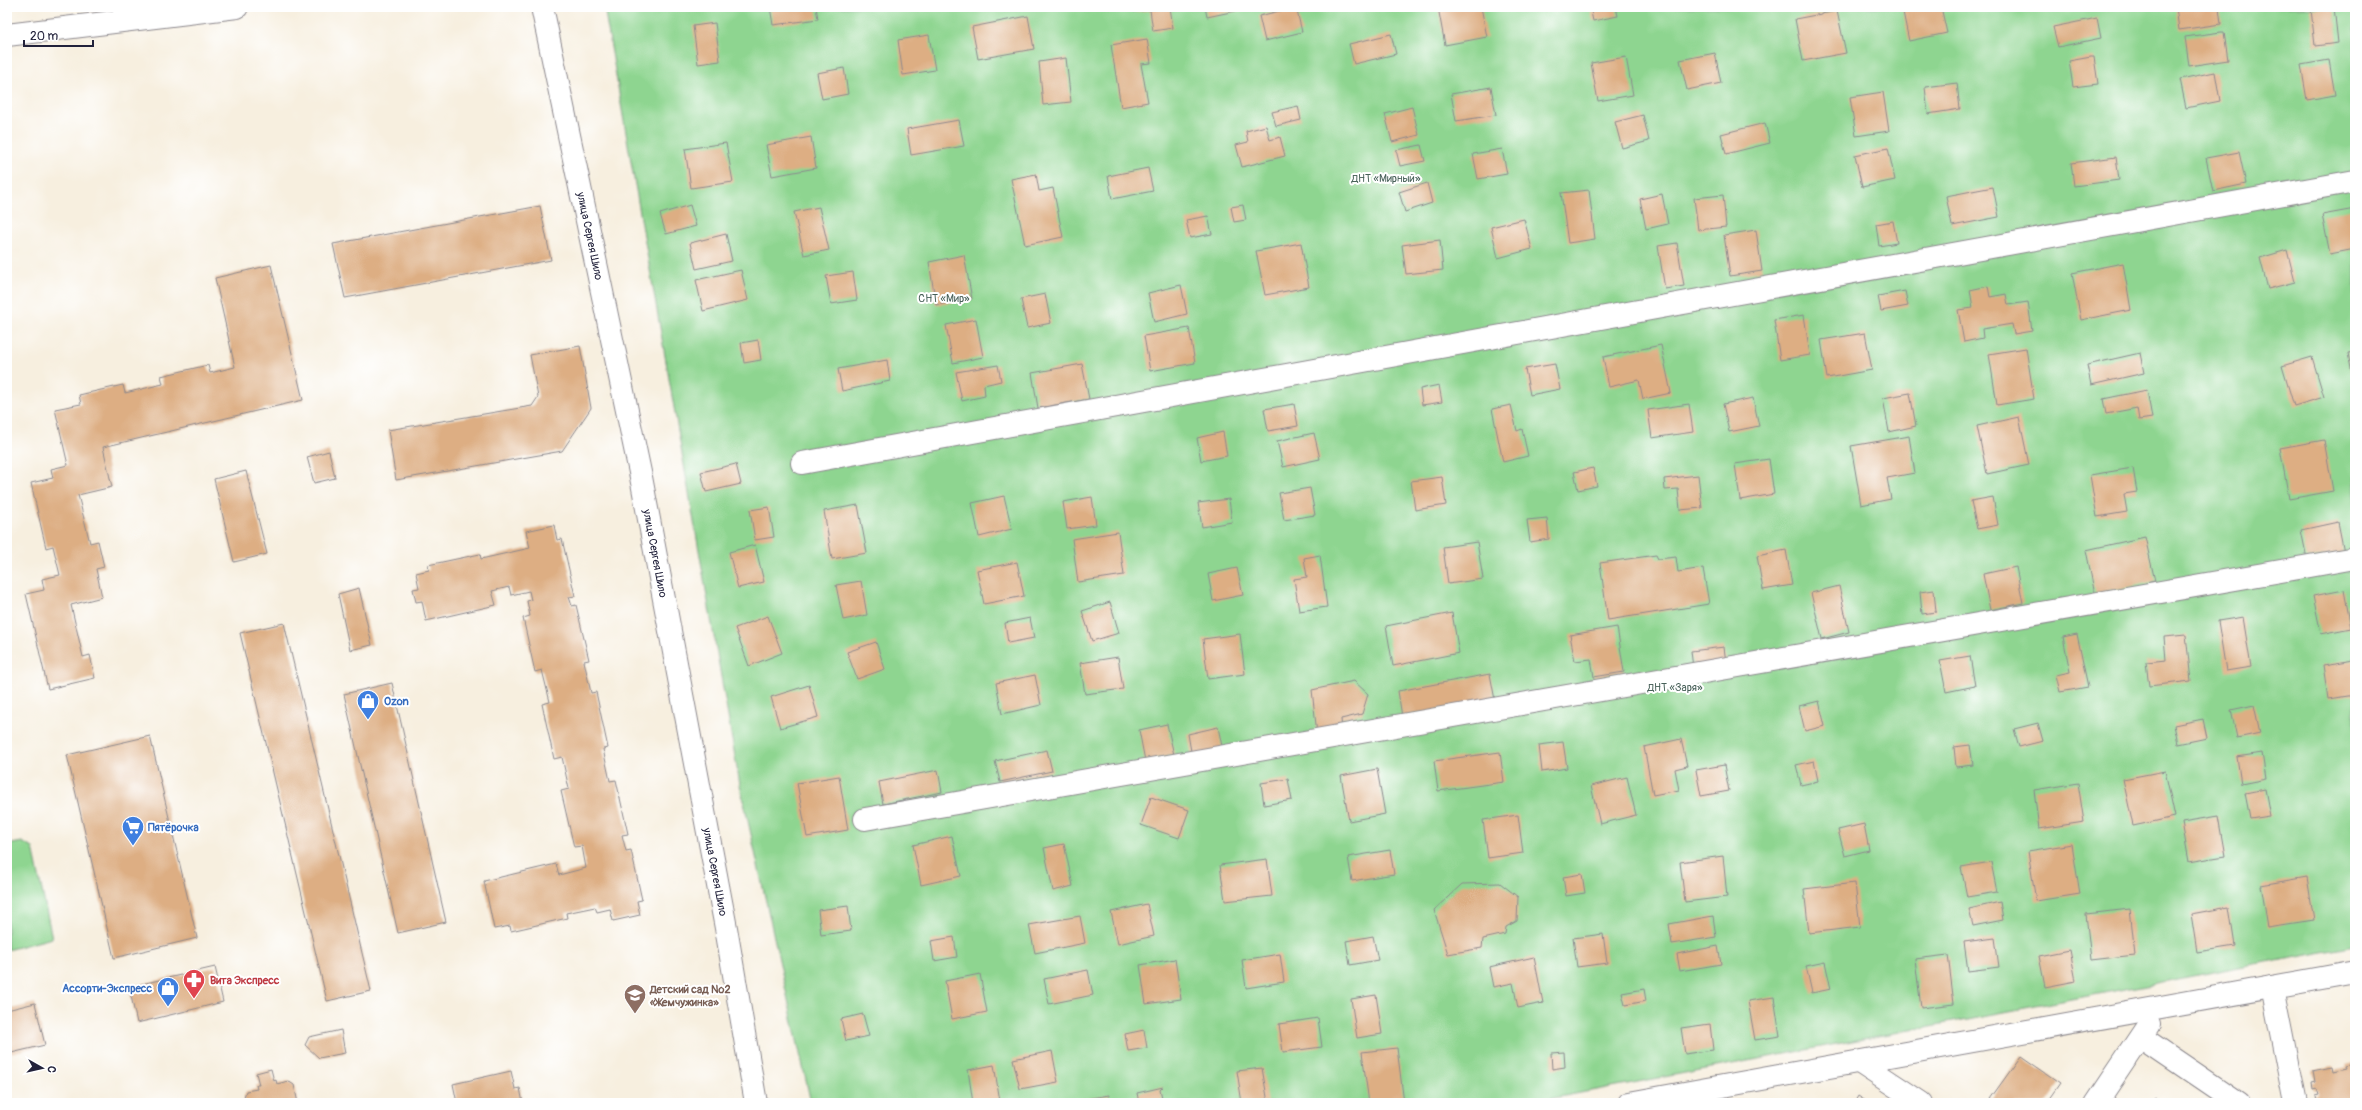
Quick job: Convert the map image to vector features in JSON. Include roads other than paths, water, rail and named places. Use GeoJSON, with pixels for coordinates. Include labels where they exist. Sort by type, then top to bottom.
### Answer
{"type":"FeatureCollection","features":[{"type":"Feature","properties":{"kind":"street"},"geometry":{"type":"LineString","coordinates":[[7,35],[237,7]]}},
{"type":"Feature","properties":{"kind":"street","name":"улица Сергея Шило"},"geometry":{"type":"LineString","coordinates":[[542,7],[641,477],[725,920],[756,1103]]}},
{"type":"Feature","properties":{"kind":"street"},"geometry":{"type":"LineString","coordinates":[[802,462],[2355,181]]}},
{"type":"Feature","properties":{"kind":"street"},"geometry":{"type":"LineString","coordinates":[[864,819],[2355,558]]}},
{"type":"Feature","properties":{"kind":"street"},"geometry":{"type":"LineString","coordinates":[[1628,1103],[2355,972]]}},
{"type":"Feature","properties":{"kind":"street"},"geometry":{"type":"LineString","coordinates":[[2272,987],[2295,1103]]}},
{"type":"Feature","properties":{"kind":"street"},"geometry":{"type":"LineString","coordinates":[[2096,1103],[2159,1008]]}},
{"type":"Feature","properties":{"kind":"street"},"geometry":{"type":"LineString","coordinates":[[2141,1037],[2238,1103]]}},
{"type":"Feature","properties":{"kind":"street"},"geometry":{"type":"LineString","coordinates":[[1859,1062],[1921,1103]]}},
{"type":"Feature","properties":{"kind":"place","name":"Ozon"},"geometry":{"type":"Point","coordinates":[368,720]}},
{"type":"Feature","properties":{"kind":"place","name":"Пятёрочка"},"geometry":{"type":"Point","coordinates":[133,846]}},
{"type":"Feature","properties":{"kind":"place","name":"Вита Экспресс"},"geometry":{"type":"Point","coordinates":[194,1000]}},
{"type":"Feature","properties":{"kind":"place","name":"Ассорти-Экспресс"},"geometry":{"type":"Point","coordinates":[168,1008]}},
{"type":"Feature","properties":{"kind":"place","name":"Детский сад №2 «Жемчужинка»"},"geometry":{"type":"Point","coordinates":[635,1014]}},
{"type":"Feature","properties":{"kind":"park label","name":"ДНТ «Мирный»"},"geometry":{"type":"Point","coordinates":[1386,178]}},
{"type":"Feature","properties":{"kind":"park label","name":"СНТ «Мир»"},"geometry":{"type":"Point","coordinates":[944,298]}},
{"type":"Feature","properties":{"kind":"park label","name":"ДНТ «Заря»"},"geometry":{"type":"Point","coordinates":[1675,687]}}]}
